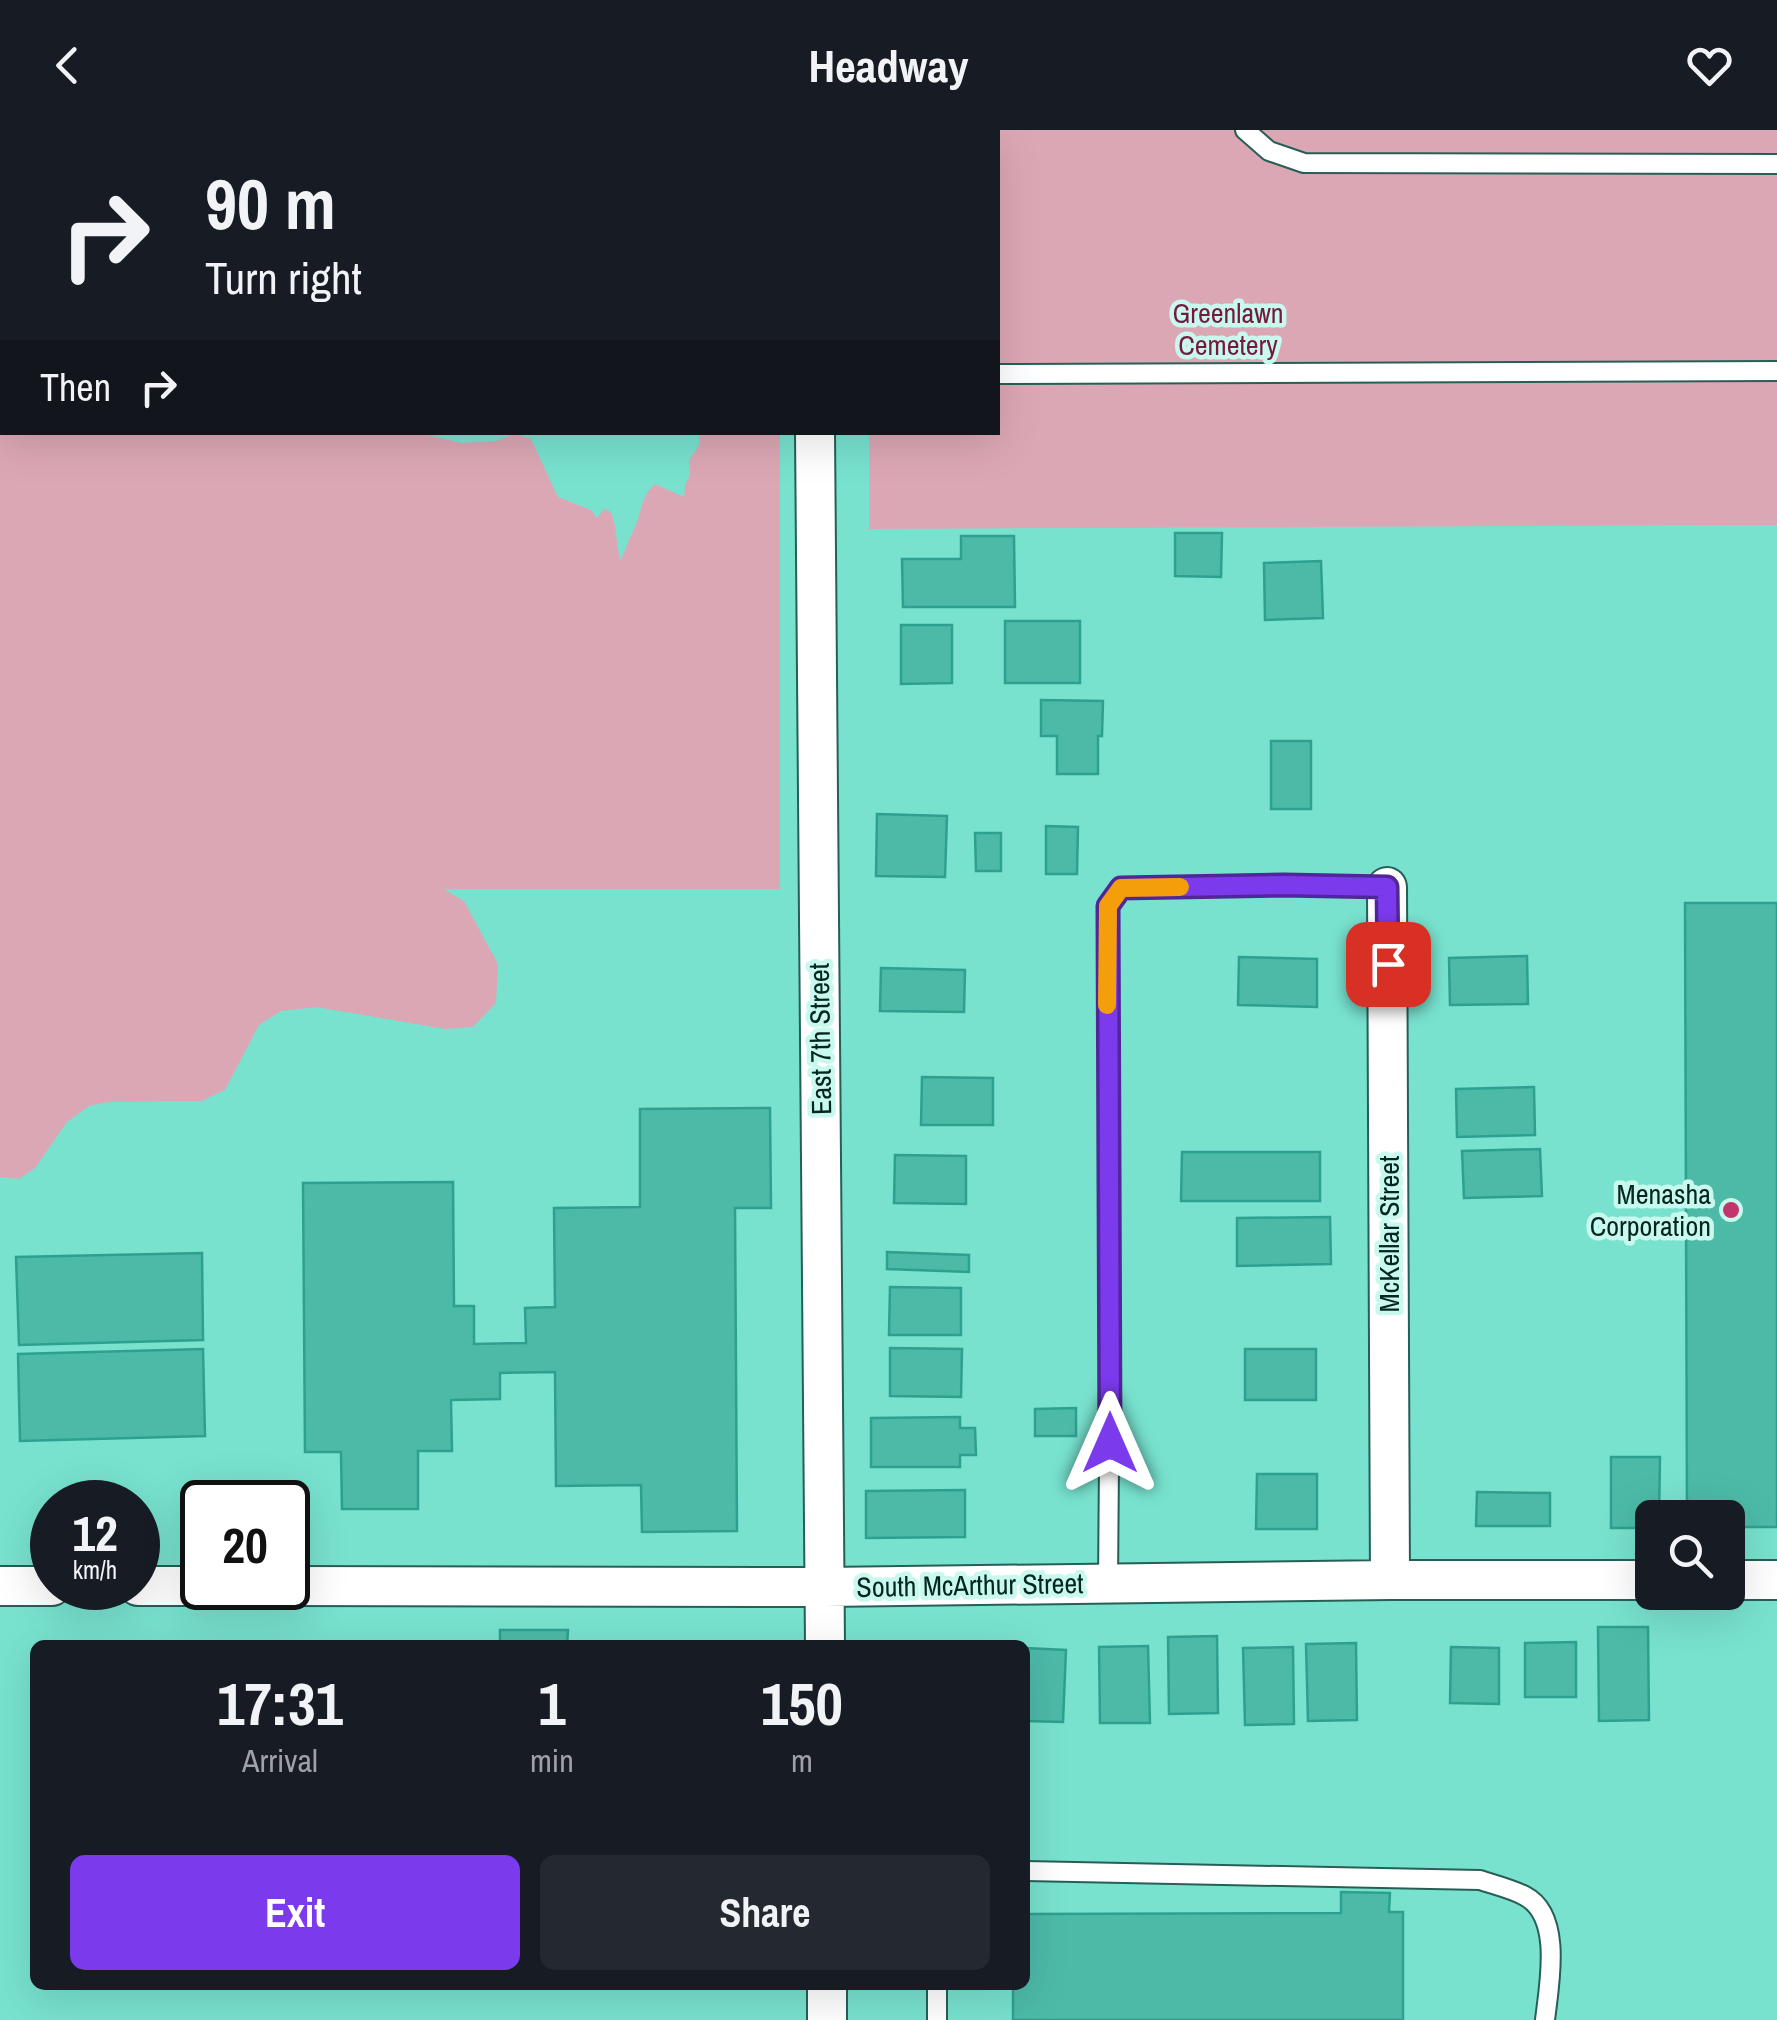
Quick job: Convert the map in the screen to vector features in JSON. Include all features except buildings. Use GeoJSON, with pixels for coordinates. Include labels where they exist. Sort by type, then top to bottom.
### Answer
{"type":"FeatureCollection","features":[{"type":"Feature","properties":{"kind":"street","name":"East 7th Street"},"geometry":{"type":"LineString","coordinates":[[815,435],[825,1640]]}},
{"type":"Feature","properties":{"kind":"street","name":"McKellar Street"},"geometry":{"type":"LineString","coordinates":[[1387,887],[1390,1580]]}},
{"type":"Feature","properties":{"kind":"street","name":"South McArthur Street"},"geometry":{"type":"LineString","coordinates":[[310,1586],[825,1587],[1635,1580]]}},
{"type":"Feature","properties":{"kind":"street"},"geometry":{"type":"LineString","coordinates":[[1745,1580],[1777,1580]]}},
{"type":"Feature","properties":{"kind":"street"},"geometry":{"type":"LineString","coordinates":[[0,1586],[30,1586]]}},
{"type":"Feature","properties":{"kind":"street"},"geometry":{"type":"LineString","coordinates":[[826,1990],[827,2020]]}},
{"type":"Feature","properties":{"kind":"lane"},"geometry":{"type":"LineString","coordinates":[[1246,130],[1269,151],[1304,163],[1777,164]]}},
{"type":"Feature","properties":{"kind":"lane"},"geometry":{"type":"LineString","coordinates":[[1000,374],[1777,371]]}},
{"type":"Feature","properties":{"kind":"lane"},"geometry":{"type":"LineString","coordinates":[[1108,1583],[1108,906],[1121,888],[1387,887]]}},
{"type":"Feature","properties":{"kind":"lane"},"geometry":{"type":"LineString","coordinates":[[1030,1871],[1480,1880],[1528,1897],[1546,1919],[1552,1964],[1545,2020]]}},
{"type":"Feature","properties":{"kind":"lane"},"geometry":{"type":"LineString","coordinates":[[937,1990],[937,2020]]}},
{"type":"Feature","properties":{"kind":"green space","name":"Greenlawn Cemetery"},"geometry":{"type":"Polygon","coordinates":[[[1000,130],[1777,130],[1777,525],[869,529],[869,435],[1000,435],[1000,130]]]}},
{"type":"Feature","properties":{"kind":"green space"},"geometry":{"type":"Polygon","coordinates":[[[0,435],[429,435],[462,443],[518,435],[531,439],[558,497],[591,510],[597,518],[604,509],[610,511],[621,560],[644,500],[655,484],[684,497],[689,460],[700,444],[699,435],[780,435],[780,889],[444,889],[464,901],[498,964],[496,1003],[473,1027],[445,1029],[316,1007],[281,1011],[259,1025],[225,1090],[201,1101],[108,1102],[89,1106],[67,1122],[35,1168],[19,1179],[0,1177],[0,435]]]}},
{"type":"Feature","properties":{"kind":"slow traffic"},"geometry":{"type":"LineString","coordinates":[[1107,1005],[1108,906],[1121,888],[1180,887]]}},
{"type":"Feature","properties":{"kind":"place","name":"Menasha Corporation"},"geometry":{"type":"Point","coordinates":[1731,1210]}},
{"type":"Feature","properties":{"kind":"route"},"geometry":{"type":"LineString","coordinates":[[1110,1443],[1108,906],[1121,888],[1387,887],[1388,964]]}}]}
